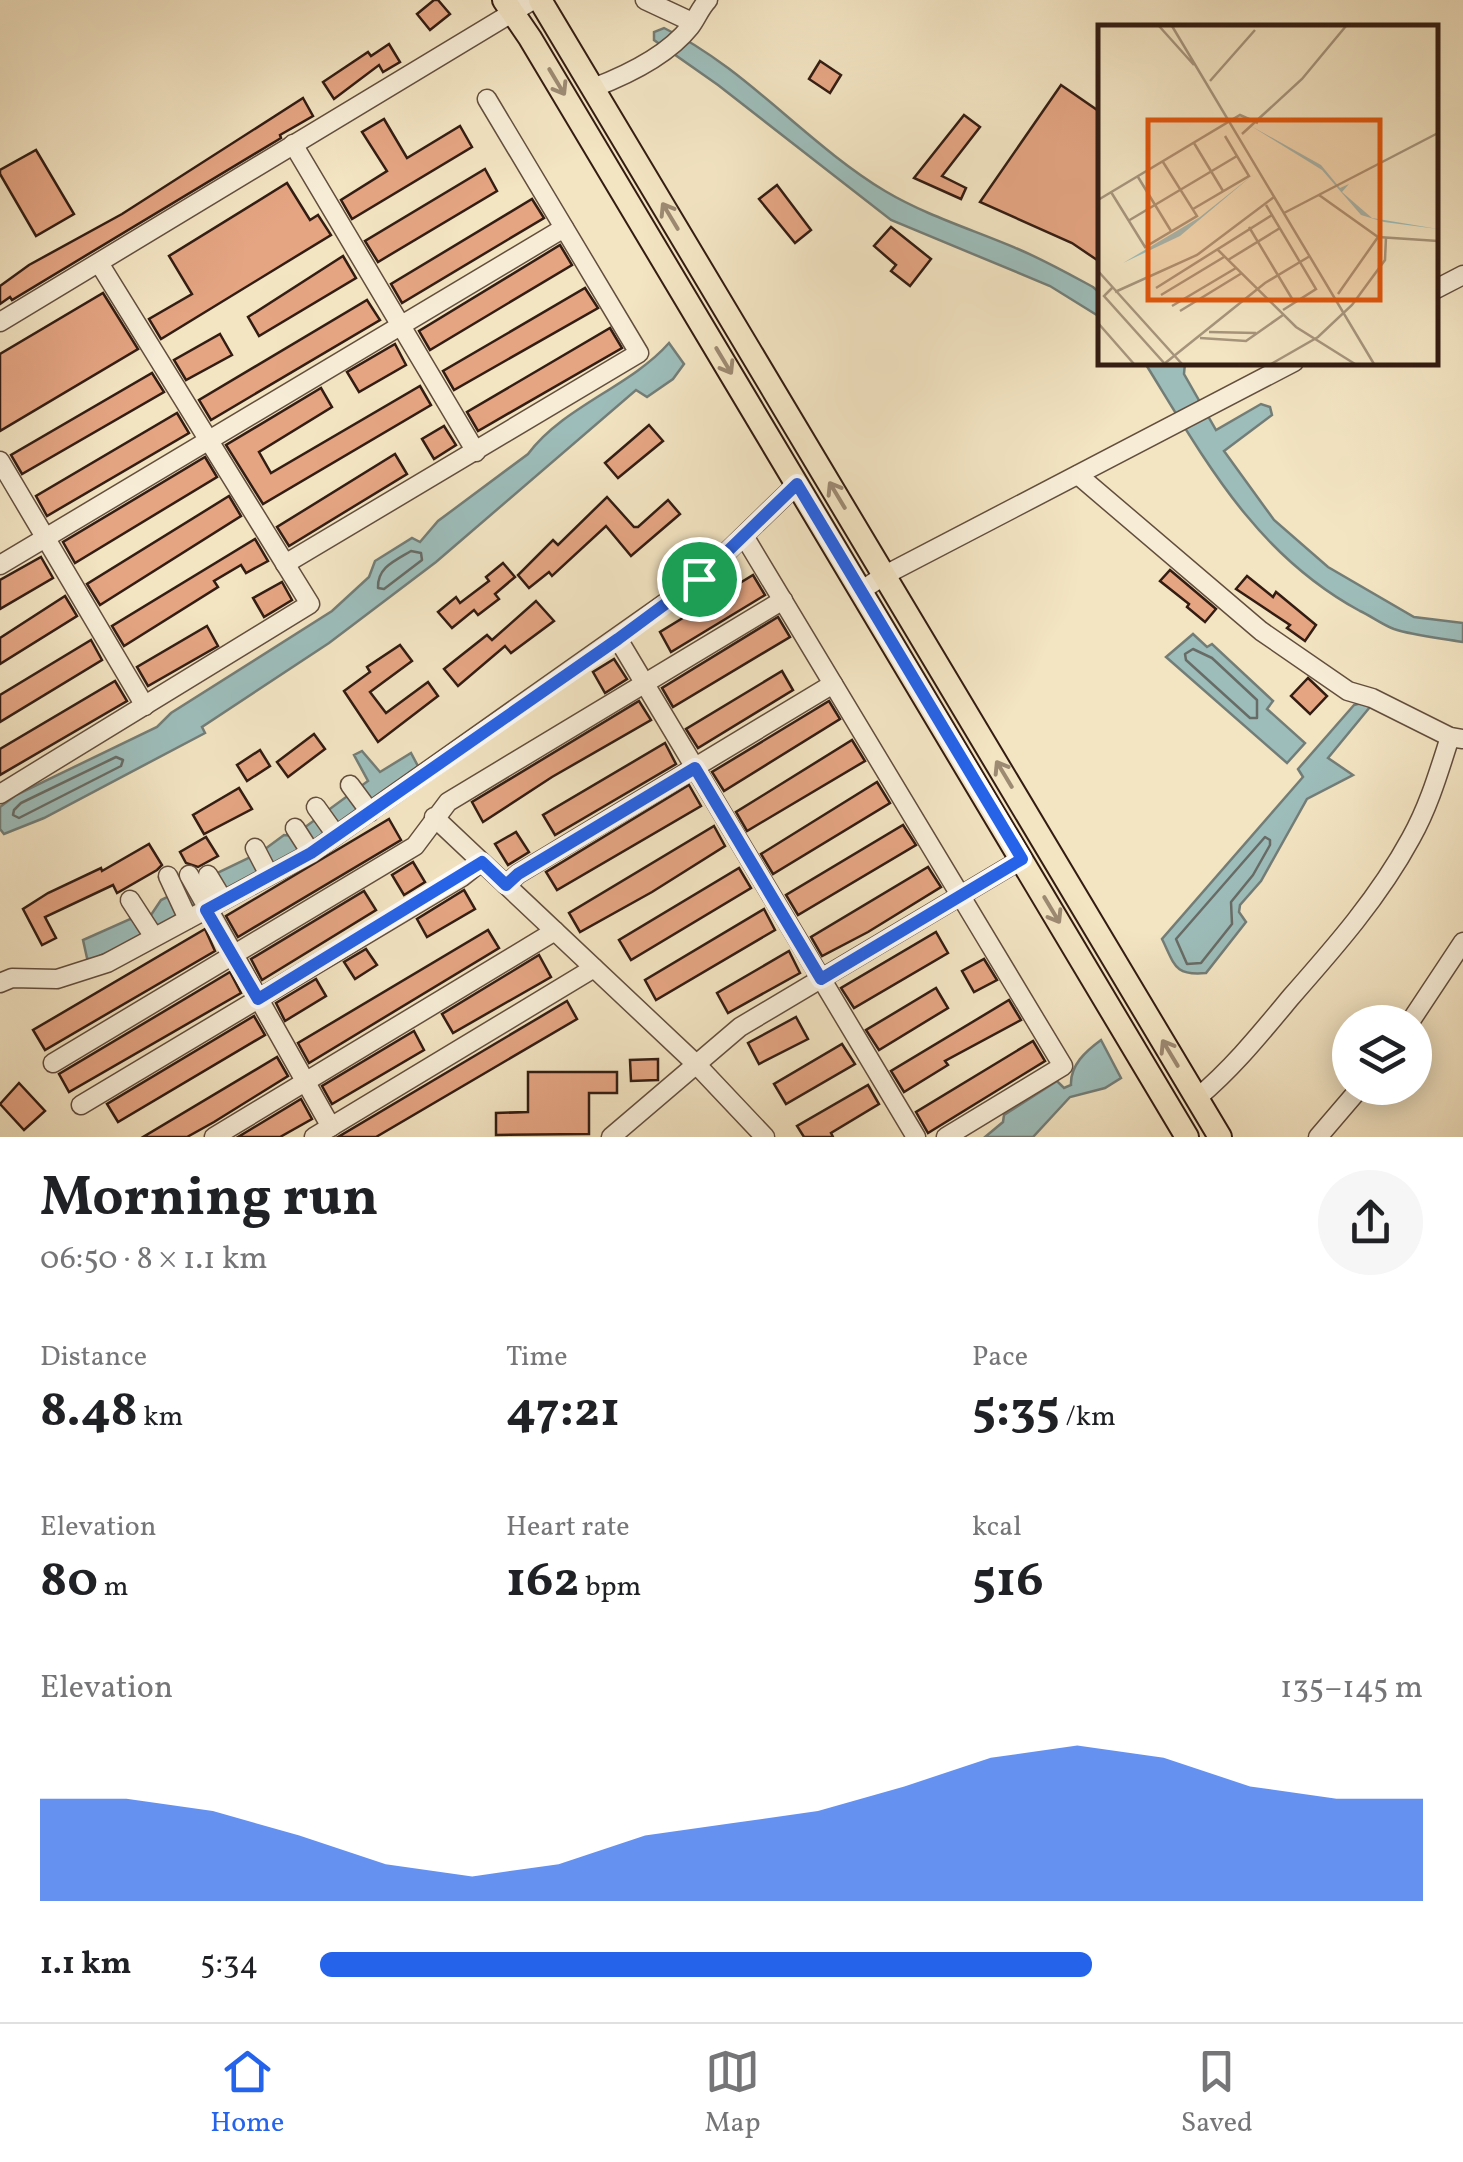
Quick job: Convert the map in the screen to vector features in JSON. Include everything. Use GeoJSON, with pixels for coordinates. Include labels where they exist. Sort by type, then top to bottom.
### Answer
{"type":"FeatureCollection","features":[{"type":"Feature","properties":{"kind":"main road"},"geometry":{"type":"LineString","coordinates":[[537,0],[1220,1137]]}},
{"type":"Feature","properties":{"kind":"main road"},"geometry":{"type":"LineString","coordinates":[[508,7],[1188,1137]]}},
{"type":"Feature","properties":{"kind":"street"},"geometry":{"type":"LineString","coordinates":[[0,322],[293,144],[508,7],[537,0]]}},
{"type":"Feature","properties":{"kind":"street"},"geometry":{"type":"LineString","coordinates":[[645,0],[692,22]]}},
{"type":"Feature","properties":{"kind":"street"},"geometry":{"type":"LineString","coordinates":[[593,88],[642,65],[692,22],[708,0]]}},
{"type":"Feature","properties":{"kind":"street"},"geometry":{"type":"LineString","coordinates":[[286,564],[639,353],[487,99]]}},
{"type":"Feature","properties":{"kind":"street"},"geometry":{"type":"LineString","coordinates":[[293,144],[476,452]]}},
{"type":"Feature","properties":{"kind":"street"},"geometry":{"type":"LineString","coordinates":[[0,565],[564,228]]}},
{"type":"Feature","properties":{"kind":"street"},"geometry":{"type":"LineString","coordinates":[[0,794],[310,604],[99,263]]}},
{"type":"Feature","properties":{"kind":"street"},"geometry":{"type":"LineString","coordinates":[[1438,288],[1463,275]]}},
{"type":"Feature","properties":{"kind":"street"},"geometry":{"type":"LineString","coordinates":[[862,590],[1288,365]]}},
{"type":"Feature","properties":{"kind":"street"},"geometry":{"type":"LineString","coordinates":[[0,461],[145,706]]}},
{"type":"Feature","properties":{"kind":"street"},"geometry":{"type":"LineString","coordinates":[[1078,475],[1276,641],[1348,691],[1398,709],[1456,738],[1412,836],[1379,890],[1229,1071],[1197,1098]]}},
{"type":"Feature","properties":{"kind":"street"},"geometry":{"type":"LineString","coordinates":[[0,983],[12,978],[57,979],[107,963],[311,853],[699,579],[797,484]]}},
{"type":"Feature","properties":{"kind":"street"},"geometry":{"type":"LineString","coordinates":[[744,536],[1062,1066],[946,1137]]}},
{"type":"Feature","properties":{"kind":"street"},"geometry":{"type":"LineString","coordinates":[[53,1063],[234,958],[415,846],[448,802],[782,600]]}},
{"type":"Feature","properties":{"kind":"street"},"geometry":{"type":"LineString","coordinates":[[618,639],[916,1137]]}},
{"type":"Feature","properties":{"kind":"street"},"geometry":{"type":"LineString","coordinates":[[506,885],[518,874],[833,684]]}},
{"type":"Feature","properties":{"kind":"street"},"geometry":{"type":"LineString","coordinates":[[350,785],[370,812]]}},
{"type":"Feature","properties":{"kind":"street"},"geometry":{"type":"LineString","coordinates":[[316,806],[336,835]]}},
{"type":"Feature","properties":{"kind":"street"},"geometry":{"type":"LineString","coordinates":[[434,817],[696,1064],[766,1137]]}},
{"type":"Feature","properties":{"kind":"street"},"geometry":{"type":"LineString","coordinates":[[295,828],[311,853]]}},
{"type":"Feature","properties":{"kind":"street"},"geometry":{"type":"LineString","coordinates":[[255,848],[269,876]]}},
{"type":"Feature","properties":{"kind":"street"},"geometry":{"type":"LineString","coordinates":[[611,1137],[740,1027],[1022,859]]}},
{"type":"Feature","properties":{"kind":"street"},"geometry":{"type":"LineString","coordinates":[[81,1105],[482,862]]}},
{"type":"Feature","properties":{"kind":"street"},"geometry":{"type":"LineString","coordinates":[[208,874],[223,900]]}},
{"type":"Feature","properties":{"kind":"street"},"geometry":{"type":"LineString","coordinates":[[168,876],[188,919]]}},
{"type":"Feature","properties":{"kind":"street"},"geometry":{"type":"LineString","coordinates":[[189,876],[331,1127]]}},
{"type":"Feature","properties":{"kind":"street"},"geometry":{"type":"LineString","coordinates":[[130,900],[154,937]]}},
{"type":"Feature","properties":{"kind":"street"},"geometry":{"type":"LineString","coordinates":[[214,1137],[555,931]]}},
{"type":"Feature","properties":{"kind":"street"},"geometry":{"type":"LineString","coordinates":[[1421,1005],[1463,942]]}},
{"type":"Feature","properties":{"kind":"street"},"geometry":{"type":"LineString","coordinates":[[314,1137],[594,968]]}},
{"type":"Feature","properties":{"kind":"street"},"geometry":{"type":"LineString","coordinates":[[1318,1137],[1345,1105]]}},
{"type":"Feature","properties":{"kind":"water"},"geometry":{"type":"Polygon","coordinates":[[[664,28],[722,64],[885,191],[1028,253],[1093,287],[1098,291],[1098,316],[1050,286],[891,220],[654,40],[654,32],[664,28]]]}},
{"type":"Feature","properties":{"kind":"water"},"geometry":{"type":"Polygon","coordinates":[[[669,343],[684,364],[673,379],[647,397],[636,390],[436,562],[329,643],[202,727],[205,733],[44,818],[4,834],[0,829],[0,807],[16,795],[157,727],[171,713],[332,611],[369,577],[375,561],[412,538],[420,542],[438,521],[528,454],[560,423],[636,372],[669,343]]]}},
{"type":"Feature","properties":{"kind":"water"},"geometry":{"type":"Polygon","coordinates":[[[1146,365],[1185,365],[1184,374],[1216,430],[1261,404],[1270,407],[1272,415],[1224,451],[1274,520],[1328,567],[1414,617],[1463,623],[1463,642],[1390,627],[1323,588],[1262,533],[1189,435],[1146,365]]]}},
{"type":"Feature","properties":{"kind":"water"},"geometry":{"type":"Polygon","coordinates":[[[1193,634],[1207,647],[1212,644],[1273,701],[1267,709],[1305,743],[1287,763],[1166,657],[1193,634]]]}},
{"type":"Feature","properties":{"kind":"water"},"geometry":{"type":"Polygon","coordinates":[[[1369,701],[1370,707],[1328,758],[1353,775],[1307,799],[1261,881],[1240,905],[1239,912],[1246,922],[1206,973],[1181,970],[1162,939],[1303,777],[1298,769],[1354,705],[1369,701]]]}},
{"type":"Feature","properties":{"kind":"water"},"geometry":{"type":"Polygon","coordinates":[[[362,751],[380,772],[411,753],[419,768],[342,823],[261,873],[134,940],[91,960],[87,958],[83,940],[130,919],[136,921],[151,915],[161,900],[261,852],[284,835],[293,836],[368,781],[354,755],[362,751]]]}},
{"type":"Feature","properties":{"kind":"water"},"geometry":{"type":"Polygon","coordinates":[[[1101,1040],[1121,1078],[1105,1088],[1070,1097],[1033,1137],[985,1137],[1003,1122],[1004,1115],[1057,1081],[1064,1088],[1071,1085],[1076,1065],[1101,1040]]]}},
{"type":"Feature","properties":{"kind":"building"},"geometry":{"type":"Polygon","coordinates":[[[434,0],[450,14],[430,30],[417,14],[434,0]]]}},
{"type":"Feature","properties":{"kind":"building"},"geometry":{"type":"Polygon","coordinates":[[[389,44],[400,62],[383,72],[379,65],[334,99],[323,82],[368,52],[371,56],[389,44]]]}},
{"type":"Feature","properties":{"kind":"building"},"geometry":{"type":"Polygon","coordinates":[[[820,61],[841,75],[830,93],[809,79],[820,61]]]}},
{"type":"Feature","properties":{"kind":"building"},"geometry":{"type":"Polygon","coordinates":[[[1061,85],[1098,111],[1098,261],[1072,243],[980,202],[1061,85]]]}},
{"type":"Feature","properties":{"kind":"building"},"geometry":{"type":"Polygon","coordinates":[[[303,98],[313,116],[280,135],[281,138],[0,304],[0,286],[29,265],[122,214],[303,98]]]}},
{"type":"Feature","properties":{"kind":"building"},"geometry":{"type":"Polygon","coordinates":[[[964,115],[980,127],[942,176],[966,188],[961,199],[914,178],[964,115]]]}},
{"type":"Feature","properties":{"kind":"building"},"geometry":{"type":"Polygon","coordinates":[[[384,119],[407,158],[460,126],[472,147],[352,219],[341,200],[387,171],[362,132],[384,119]]]}},
{"type":"Feature","properties":{"kind":"building"},"geometry":{"type":"Polygon","coordinates":[[[36,150],[74,214],[36,236],[0,170],[36,150]]]}},
{"type":"Feature","properties":{"kind":"building"},"geometry":{"type":"Polygon","coordinates":[[[485,169],[497,191],[378,262],[365,241],[485,169]]]}},
{"type":"Feature","properties":{"kind":"building"},"geometry":{"type":"Polygon","coordinates":[[[287,183],[310,220],[318,215],[331,235],[161,339],[149,319],[192,294],[169,256],[287,183]]]}},
{"type":"Feature","properties":{"kind":"building"},"geometry":{"type":"Polygon","coordinates":[[[777,185],[811,230],[795,243],[759,199],[777,185]]]}},
{"type":"Feature","properties":{"kind":"building"},"geometry":{"type":"Polygon","coordinates":[[[532,199],[544,218],[402,303],[391,284],[532,199]]]}},
{"type":"Feature","properties":{"kind":"building"},"geometry":{"type":"Polygon","coordinates":[[[891,227],[931,259],[910,286],[891,271],[896,265],[874,246],[891,227]]]}},
{"type":"Feature","properties":{"kind":"building"},"geometry":{"type":"Polygon","coordinates":[[[560,245],[572,265],[430,350],[419,331],[560,245]]]}},
{"type":"Feature","properties":{"kind":"building"},"geometry":{"type":"Polygon","coordinates":[[[343,256],[356,278],[259,336],[248,317],[343,256]]]}},
{"type":"Feature","properties":{"kind":"building"},"geometry":{"type":"Polygon","coordinates":[[[585,288],[598,308],[454,390],[443,371],[585,288]]]}},
{"type":"Feature","properties":{"kind":"building"},"geometry":{"type":"Polygon","coordinates":[[[103,293],[138,349],[0,431],[0,354],[103,293]]]}},
{"type":"Feature","properties":{"kind":"building"},"geometry":{"type":"Polygon","coordinates":[[[367,300],[380,320],[211,420],[199,400],[367,300]]]}},
{"type":"Feature","properties":{"kind":"building"},"geometry":{"type":"Polygon","coordinates":[[[610,328],[622,348],[478,431],[467,412],[610,328]]]}},
{"type":"Feature","properties":{"kind":"building"},"geometry":{"type":"Polygon","coordinates":[[[220,334],[232,355],[186,380],[174,360],[220,334]]]}},
{"type":"Feature","properties":{"kind":"building"},"geometry":{"type":"Polygon","coordinates":[[[395,344],[406,365],[359,392],[347,372],[395,344]]]}},
{"type":"Feature","properties":{"kind":"building"},"geometry":{"type":"Polygon","coordinates":[[[152,373],[164,392],[22,474],[11,455],[152,373]]]}},
{"type":"Feature","properties":{"kind":"building"},"geometry":{"type":"Polygon","coordinates":[[[420,386],[431,405],[263,504],[226,445],[321,388],[332,407],[259,452],[271,473],[420,386]]]}},
{"type":"Feature","properties":{"kind":"building"},"geometry":{"type":"Polygon","coordinates":[[[177,413],[189,433],[47,516],[36,496],[177,413]]]}},
{"type":"Feature","properties":{"kind":"building"},"geometry":{"type":"Polygon","coordinates":[[[649,425],[663,441],[618,478],[605,463],[649,425]]]}},
{"type":"Feature","properties":{"kind":"building"},"geometry":{"type":"Polygon","coordinates":[[[444,426],[456,445],[434,459],[422,439],[444,426]]]}},
{"type":"Feature","properties":{"kind":"building"},"geometry":{"type":"Polygon","coordinates":[[[395,454],[407,474],[289,546],[277,527],[395,454]]]}},
{"type":"Feature","properties":{"kind":"building"},"geometry":{"type":"Polygon","coordinates":[[[205,457],[217,477],[75,563],[63,542],[205,457]]]}},
{"type":"Feature","properties":{"kind":"building"},"geometry":{"type":"Polygon","coordinates":[[[229,496],[241,516],[100,605],[87,584],[229,496]]]}},
{"type":"Feature","properties":{"kind":"building"},"geometry":{"type":"Polygon","coordinates":[[[607,497],[634,527],[668,500],[680,514],[631,556],[606,526],[552,576],[549,572],[529,588],[518,575],[553,540],[558,545],[607,497]]]}},
{"type":"Feature","properties":{"kind":"building"},"geometry":{"type":"Polygon","coordinates":[[[255,539],[268,561],[246,573],[241,565],[214,581],[218,587],[124,646],[112,626],[255,539]]]}},
{"type":"Feature","properties":{"kind":"building"},"geometry":{"type":"Polygon","coordinates":[[[41,557],[53,578],[0,609],[0,580],[41,557]]]}},
{"type":"Feature","properties":{"kind":"building"},"geometry":{"type":"Polygon","coordinates":[[[503,563],[515,577],[495,594],[499,599],[478,615],[474,610],[452,628],[438,612],[456,597],[460,603],[489,581],[486,577],[503,563]]]}},
{"type":"Feature","properties":{"kind":"building"},"geometry":{"type":"Polygon","coordinates":[[[1170,570],[1216,609],[1205,622],[1160,581],[1170,570]]]}},
{"type":"Feature","properties":{"kind":"building"},"geometry":{"type":"Polygon","coordinates":[[[753,575],[765,595],[671,652],[660,632],[753,575]]]}},
{"type":"Feature","properties":{"kind":"building"},"geometry":{"type":"Polygon","coordinates":[[[1247,576],[1273,597],[1276,592],[1316,625],[1305,641],[1287,628],[1290,625],[1236,589],[1247,576]]]}},
{"type":"Feature","properties":{"kind":"building"},"geometry":{"type":"Polygon","coordinates":[[[282,582],[292,600],[264,617],[253,598],[282,582]]]}},
{"type":"Feature","properties":{"kind":"building"},"geometry":{"type":"Polygon","coordinates":[[[65,596],[77,616],[0,664],[0,638],[65,596]]]}},
{"type":"Feature","properties":{"kind":"building"},"geometry":{"type":"Polygon","coordinates":[[[536,601],[554,621],[511,653],[505,646],[458,686],[444,669],[487,635],[492,640],[536,601]]]}},
{"type":"Feature","properties":{"kind":"building"},"geometry":{"type":"Polygon","coordinates":[[[778,617],[790,637],[673,707],[662,688],[778,617]]]}},
{"type":"Feature","properties":{"kind":"building"},"geometry":{"type":"Polygon","coordinates":[[[207,626],[218,646],[148,686],[137,667],[207,626]]]}},
{"type":"Feature","properties":{"kind":"building"},"geometry":{"type":"Polygon","coordinates":[[[91,640],[102,660],[0,722],[0,695],[91,640]]]}},
{"type":"Feature","properties":{"kind":"building"},"geometry":{"type":"Polygon","coordinates":[[[400,645],[412,661],[370,692],[386,713],[428,682],[438,696],[378,742],[344,691],[370,672],[367,667],[400,645]]]}},
{"type":"Feature","properties":{"kind":"building"},"geometry":{"type":"Polygon","coordinates":[[[614,659],[627,679],[605,693],[593,672],[614,659]]]}},
{"type":"Feature","properties":{"kind":"building"},"geometry":{"type":"Polygon","coordinates":[[[782,671],[793,690],[698,748],[686,729],[782,671]]]}},
{"type":"Feature","properties":{"kind":"building"},"geometry":{"type":"Polygon","coordinates":[[[1308,678],[1327,696],[1310,714],[1291,696],[1308,678]]]}},
{"type":"Feature","properties":{"kind":"building"},"geometry":{"type":"Polygon","coordinates":[[[115,681],[127,701],[0,775],[0,749],[115,681]]]}},
{"type":"Feature","properties":{"kind":"building"},"geometry":{"type":"Polygon","coordinates":[[[639,701],[651,720],[483,822],[472,802],[639,701]]]}},
{"type":"Feature","properties":{"kind":"building"},"geometry":{"type":"Polygon","coordinates":[[[829,701],[840,719],[724,791],[712,772],[829,701]]]}},
{"type":"Feature","properties":{"kind":"building"},"geometry":{"type":"Polygon","coordinates":[[[314,734],[325,749],[288,777],[277,762],[314,734]]]}},
{"type":"Feature","properties":{"kind":"building"},"geometry":{"type":"Polygon","coordinates":[[[852,740],[865,761],[747,831],[736,812],[852,740]]]}},
{"type":"Feature","properties":{"kind":"building"},"geometry":{"type":"Polygon","coordinates":[[[665,743],[676,764],[555,835],[543,815],[665,743]]]}},
{"type":"Feature","properties":{"kind":"building"},"geometry":{"type":"Polygon","coordinates":[[[260,750],[270,766],[247,781],[237,765],[260,750]]]}},
{"type":"Feature","properties":{"kind":"building"},"geometry":{"type":"Polygon","coordinates":[[[877,782],[890,803],[773,874],[761,854],[877,782]]]}},
{"type":"Feature","properties":{"kind":"building"},"geometry":{"type":"Polygon","coordinates":[[[689,785],[701,806],[557,890],[546,872],[689,785]]]}},
{"type":"Feature","properties":{"kind":"building"},"geometry":{"type":"Polygon","coordinates":[[[239,788],[252,809],[204,834],[193,815],[239,788]]]}},
{"type":"Feature","properties":{"kind":"building"},"geometry":{"type":"Polygon","coordinates":[[[389,819],[401,840],[238,937],[226,916],[389,819]]]}},
{"type":"Feature","properties":{"kind":"building"},"geometry":{"type":"Polygon","coordinates":[[[903,825],[916,845],[798,915],[786,895],[903,825]]]}},
{"type":"Feature","properties":{"kind":"building"},"geometry":{"type":"Polygon","coordinates":[[[714,826],[725,846],[580,932],[569,913],[714,826]]]}},
{"type":"Feature","properties":{"kind":"building"},"geometry":{"type":"Polygon","coordinates":[[[516,832],[529,852],[508,865],[495,844],[516,832]]]}},
{"type":"Feature","properties":{"kind":"building"},"geometry":{"type":"Polygon","coordinates":[[[206,837],[218,856],[198,867],[186,863],[180,852],[206,837]]]}},
{"type":"Feature","properties":{"kind":"building"},"geometry":{"type":"Polygon","coordinates":[[[149,844],[162,865],[157,870],[117,893],[113,885],[45,917],[56,938],[42,945],[23,909],[149,844]]]}},
{"type":"Feature","properties":{"kind":"building"},"geometry":{"type":"Polygon","coordinates":[[[413,862],[425,882],[404,895],[392,875],[413,862]]]}},
{"type":"Feature","properties":{"kind":"building"},"geometry":{"type":"Polygon","coordinates":[[[928,867],[941,887],[822,956],[811,937],[928,867]]]}},
{"type":"Feature","properties":{"kind":"building"},"geometry":{"type":"Polygon","coordinates":[[[739,868],[751,888],[631,960],[619,940],[739,868]]]}},
{"type":"Feature","properties":{"kind":"building"},"geometry":{"type":"Polygon","coordinates":[[[464,890],[475,909],[427,937],[417,919],[464,890]]]}},
{"type":"Feature","properties":{"kind":"building"},"geometry":{"type":"Polygon","coordinates":[[[364,891],[376,910],[262,980],[251,959],[364,891]]]}},
{"type":"Feature","properties":{"kind":"building"},"geometry":{"type":"Polygon","coordinates":[[[764,909],[775,930],[656,1000],[645,980],[764,909]]]}},
{"type":"Feature","properties":{"kind":"building"},"geometry":{"type":"Polygon","coordinates":[[[205,929],[215,951],[45,1050],[33,1030],[205,929]]]}},
{"type":"Feature","properties":{"kind":"building"},"geometry":{"type":"Polygon","coordinates":[[[488,930],[499,948],[309,1063],[298,1043],[488,930]]]}},
{"type":"Feature","properties":{"kind":"building"},"geometry":{"type":"Polygon","coordinates":[[[936,932],[948,953],[854,1008],[841,988],[936,932]]]}},
{"type":"Feature","properties":{"kind":"building"},"geometry":{"type":"Polygon","coordinates":[[[366,949],[377,965],[355,979],[344,962],[366,949]]]}},
{"type":"Feature","properties":{"kind":"building"},"geometry":{"type":"Polygon","coordinates":[[[789,951],[800,973],[728,1013],[717,993],[789,951]]]}},
{"type":"Feature","properties":{"kind":"building"},"geometry":{"type":"Polygon","coordinates":[[[539,955],[551,977],[453,1033],[442,1014],[539,955]]]}},
{"type":"Feature","properties":{"kind":"building"},"geometry":{"type":"Polygon","coordinates":[[[984,959],[997,980],[974,992],[962,971],[984,959]]]}},
{"type":"Feature","properties":{"kind":"building"},"geometry":{"type":"Polygon","coordinates":[[[230,972],[241,993],[69,1092],[59,1074],[230,972]]]}},
{"type":"Feature","properties":{"kind":"building"},"geometry":{"type":"Polygon","coordinates":[[[316,979],[326,996],[285,1021],[276,1003],[316,979]]]}},
{"type":"Feature","properties":{"kind":"building"},"geometry":{"type":"Polygon","coordinates":[[[936,988],[948,1008],[879,1050],[866,1030],[936,988]]]}},
{"type":"Feature","properties":{"kind":"building"},"geometry":{"type":"Polygon","coordinates":[[[1009,1000],[1021,1020],[945,1061],[948,1065],[904,1092],[891,1071],[1009,1000]]]}},
{"type":"Feature","properties":{"kind":"building"},"geometry":{"type":"Polygon","coordinates":[[[567,1001],[577,1019],[376,1137],[338,1137],[567,1001]]]}},
{"type":"Feature","properties":{"kind":"building"},"geometry":{"type":"Polygon","coordinates":[[[254,1016],[265,1035],[118,1122],[107,1104],[254,1016]]]}},
{"type":"Feature","properties":{"kind":"building"},"geometry":{"type":"Polygon","coordinates":[[[796,1017],[808,1039],[759,1064],[748,1043],[796,1017]]]}},
{"type":"Feature","properties":{"kind":"building"},"geometry":{"type":"Polygon","coordinates":[[[414,1031],[424,1050],[332,1104],[322,1086],[414,1031]]]}},
{"type":"Feature","properties":{"kind":"building"},"geometry":{"type":"Polygon","coordinates":[[[1033,1041],[1045,1061],[928,1133],[916,1112],[1033,1041]]]}},
{"type":"Feature","properties":{"kind":"building"},"geometry":{"type":"Polygon","coordinates":[[[842,1044],[855,1064],[786,1104],[774,1084],[842,1044]]]}},
{"type":"Feature","properties":{"kind":"building"},"geometry":{"type":"Polygon","coordinates":[[[277,1057],[288,1076],[214,1122],[187,1137],[143,1137],[277,1057]]]}},
{"type":"Feature","properties":{"kind":"building"},"geometry":{"type":"Polygon","coordinates":[[[658,1059],[658,1080],[631,1081],[630,1060],[658,1059]]]}},
{"type":"Feature","properties":{"kind":"building"},"geometry":{"type":"Polygon","coordinates":[[[528,1072],[617,1072],[617,1093],[589,1093],[589,1134],[496,1135],[496,1113],[528,1112],[528,1072]]]}},
{"type":"Feature","properties":{"kind":"building"},"geometry":{"type":"Polygon","coordinates":[[[19,1083],[45,1111],[24,1130],[0,1104],[19,1083]]]}},
{"type":"Feature","properties":{"kind":"building"},"geometry":{"type":"Polygon","coordinates":[[[868,1085],[879,1104],[831,1133],[833,1137],[804,1137],[797,1126],[868,1085]]]}},
{"type":"Feature","properties":{"kind":"building"},"geometry":{"type":"Polygon","coordinates":[[[301,1099],[312,1119],[280,1137],[238,1137],[301,1099]]]}},
{"type":"Feature","properties":{"kind":"route"},"geometry":{"type":"LineString","coordinates":[[797,484],[1022,859],[821,979],[695,768],[518,874],[506,885],[482,862],[258,999],[206,910],[311,853],[699,579],[797,484]]}}]}
